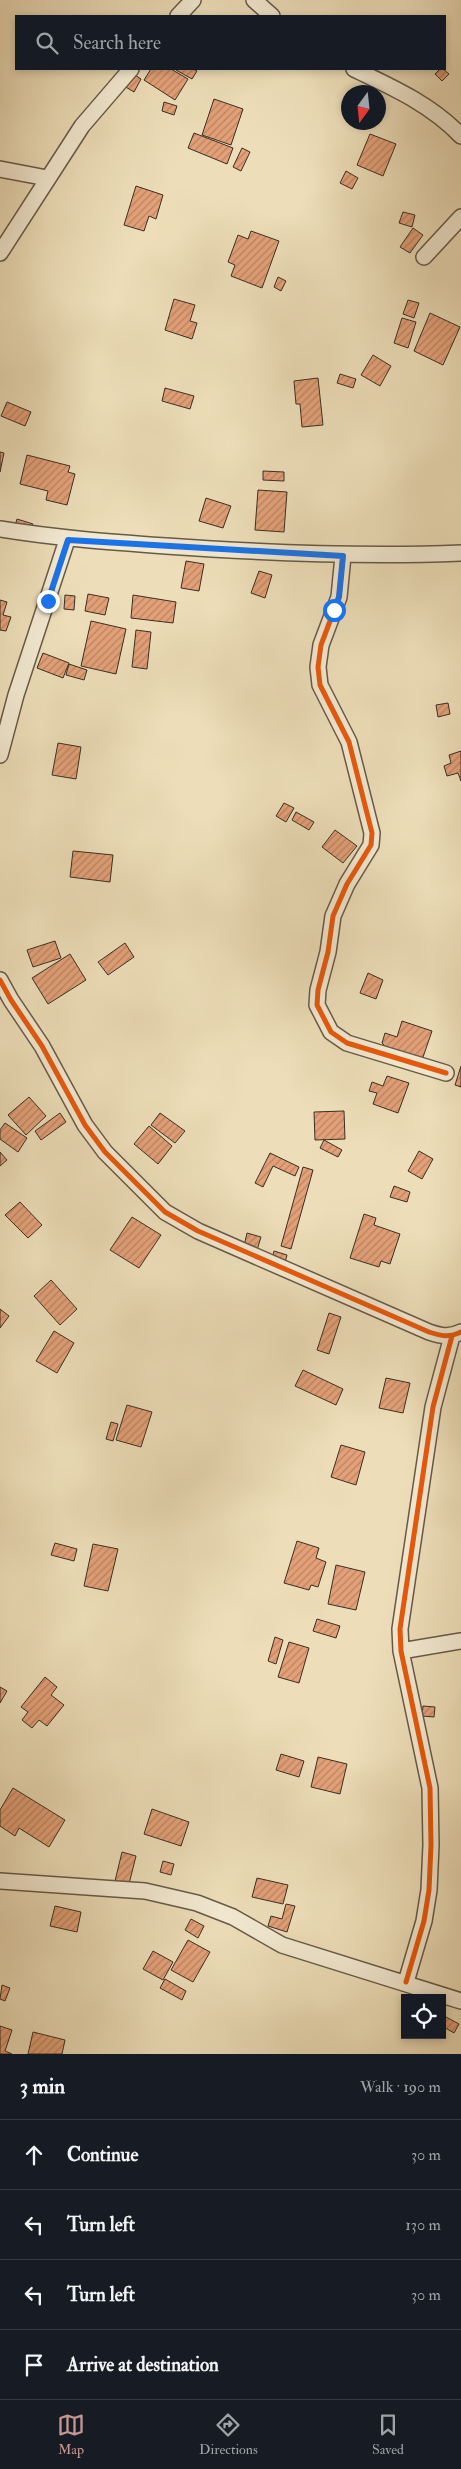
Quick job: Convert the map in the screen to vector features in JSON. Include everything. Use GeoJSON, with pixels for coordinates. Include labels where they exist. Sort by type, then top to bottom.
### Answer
{"type":"FeatureCollection","features":[{"type":"Feature","properties":{"kind":"street"},"geometry":{"type":"LineString","coordinates":[[179,15],[193,0]]}},
{"type":"Feature","properties":{"kind":"street"},"geometry":{"type":"LineString","coordinates":[[254,0],[271,15]]}},
{"type":"Feature","properties":{"kind":"street"},"geometry":{"type":"LineString","coordinates":[[0,253],[82,126],[130,70]]}},
{"type":"Feature","properties":{"kind":"street"},"geometry":{"type":"LineString","coordinates":[[356,70],[418,102],[439,116],[461,136]]}},
{"type":"Feature","properties":{"kind":"street"},"geometry":{"type":"LineString","coordinates":[[0,169],[48,178]]}},
{"type":"Feature","properties":{"kind":"street"},"geometry":{"type":"LineString","coordinates":[[424,257],[461,217]]}},
{"type":"Feature","properties":{"kind":"street"},"geometry":{"type":"LineString","coordinates":[[0,529],[68,540],[343,556],[461,553]]}},
{"type":"Feature","properties":{"kind":"street"},"geometry":{"type":"LineString","coordinates":[[0,755],[16,695],[68,540]]}},
{"type":"Feature","properties":{"kind":"street"},"geometry":{"type":"LineString","coordinates":[[343,556],[339,597],[321,645],[318,667],[320,686],[349,742],[372,833],[371,845],[348,884],[333,916],[328,952],[318,990],[317,1005],[331,1032],[347,1043],[446,1073]]}},
{"type":"Feature","properties":{"kind":"street"},"geometry":{"type":"LineString","coordinates":[[0,980],[42,1046],[85,1125],[105,1152],[165,1212],[198,1231],[386,1314],[436,1334],[457,1334],[433,1407],[416,1510],[400,1629],[400,1651],[430,1788],[431,1835],[429,1890],[424,1920],[406,1982]]}},
{"type":"Feature","properties":{"kind":"street"},"geometry":{"type":"LineString","coordinates":[[400,1651],[461,1641]]}},
{"type":"Feature","properties":{"kind":"street"},"geometry":{"type":"LineString","coordinates":[[0,1881],[145,1890],[197,1903],[232,1918],[282,1945],[406,1982],[461,2001]]}},
{"type":"Feature","properties":{"kind":"building"},"geometry":{"type":"Polygon","coordinates":[[[150,70],[173,70],[188,79],[175,100],[144,80],[150,70]]]}},
{"type":"Feature","properties":{"kind":"building"},"geometry":{"type":"Polygon","coordinates":[[[176,70],[197,71],[192,79],[176,70]]]}},
{"type":"Feature","properties":{"kind":"building"},"geometry":{"type":"Polygon","coordinates":[[[439,70],[444,70],[449,74],[442,81],[435,74],[439,70]]]}},
{"type":"Feature","properties":{"kind":"building"},"geometry":{"type":"Polygon","coordinates":[[[132,73],[141,79],[134,92],[124,86],[132,73]]]}},
{"type":"Feature","properties":{"kind":"building"},"geometry":{"type":"Polygon","coordinates":[[[214,99],[243,109],[231,145],[202,135],[214,99]]]}},
{"type":"Feature","properties":{"kind":"building"},"geometry":{"type":"Polygon","coordinates":[[[164,102],[177,106],[174,115],[162,111],[164,102]]]}},
{"type":"Feature","properties":{"kind":"building"},"geometry":{"type":"Polygon","coordinates":[[[194,133],[233,148],[227,164],[188,148],[194,133]]]}},
{"type":"Feature","properties":{"kind":"building"},"geometry":{"type":"Polygon","coordinates":[[[370,134],[396,144],[383,176],[357,165],[370,134]]]}},
{"type":"Feature","properties":{"kind":"building"},"geometry":{"type":"Polygon","coordinates":[[[242,148],[250,152],[241,171],[233,167],[242,148]]]}},
{"type":"Feature","properties":{"kind":"building"},"geometry":{"type":"Polygon","coordinates":[[[346,171],[358,178],[352,189],[340,183],[346,171]]]}},
{"type":"Feature","properties":{"kind":"building"},"geometry":{"type":"Polygon","coordinates":[[[136,186],[163,195],[156,219],[149,216],[144,231],[124,225],[136,186]]]}},
{"type":"Feature","properties":{"kind":"building"},"geometry":{"type":"Polygon","coordinates":[[[403,212],[415,215],[412,227],[399,223],[403,212]]]}},
{"type":"Feature","properties":{"kind":"building"},"geometry":{"type":"Polygon","coordinates":[[[413,228],[423,235],[410,253],[400,247],[413,228]]]}},
{"type":"Feature","properties":{"kind":"building"},"geometry":{"type":"Polygon","coordinates":[[[251,231],[279,241],[262,288],[231,276],[235,265],[228,262],[238,235],[248,239],[251,231]]]}},
{"type":"Feature","properties":{"kind":"building"},"geometry":{"type":"Polygon","coordinates":[[[278,277],[286,281],[281,291],[274,287],[278,277]]]}},
{"type":"Feature","properties":{"kind":"building"},"geometry":{"type":"Polygon","coordinates":[[[174,299],[195,305],[190,321],[197,323],[192,339],[165,330],[174,299]]]}},
{"type":"Feature","properties":{"kind":"building"},"geometry":{"type":"Polygon","coordinates":[[[408,300],[419,303],[414,318],[403,314],[408,300]]]}},
{"type":"Feature","properties":{"kind":"building"},"geometry":{"type":"Polygon","coordinates":[[[430,313],[460,327],[443,365],[414,351],[430,313]]]}},
{"type":"Feature","properties":{"kind":"building"},"geometry":{"type":"Polygon","coordinates":[[[402,318],[416,322],[408,348],[394,343],[402,318]]]}},
{"type":"Feature","properties":{"kind":"building"},"geometry":{"type":"Polygon","coordinates":[[[373,355],[391,366],[380,386],[361,375],[373,355]]]}},
{"type":"Feature","properties":{"kind":"building"},"geometry":{"type":"Polygon","coordinates":[[[340,374],[356,379],[353,388],[337,383],[340,374]]]}},
{"type":"Feature","properties":{"kind":"building"},"geometry":{"type":"Polygon","coordinates":[[[318,378],[323,425],[302,427],[300,404],[296,404],[294,381],[318,378]]]}},
{"type":"Feature","properties":{"kind":"building"},"geometry":{"type":"Polygon","coordinates":[[[165,388],[194,396],[190,409],[162,401],[165,388]]]}},
{"type":"Feature","properties":{"kind":"building"},"geometry":{"type":"Polygon","coordinates":[[[7,402],[31,412],[25,426],[1,416],[7,402]]]}},
{"type":"Feature","properties":{"kind":"building"},"geometry":{"type":"Polygon","coordinates":[[[0,452],[4,453],[0,472],[0,452]]]}},
{"type":"Feature","properties":{"kind":"building"},"geometry":{"type":"Polygon","coordinates":[[[27,455],[70,466],[68,472],[75,474],[67,505],[46,500],[48,491],[20,484],[27,455]]]}},
{"type":"Feature","properties":{"kind":"building"},"geometry":{"type":"Polygon","coordinates":[[[263,471],[284,472],[284,481],[263,480],[263,471]]]}},
{"type":"Feature","properties":{"kind":"building"},"geometry":{"type":"Polygon","coordinates":[[[258,490],[287,492],[284,532],[255,530],[258,490]]]}},
{"type":"Feature","properties":{"kind":"building"},"geometry":{"type":"Polygon","coordinates":[[[206,498],[231,506],[223,528],[199,521],[206,498]]]}},
{"type":"Feature","properties":{"kind":"building"},"geometry":{"type":"Polygon","coordinates":[[[17,519],[33,524],[30,533],[14,529],[17,519]]]}},
{"type":"Feature","properties":{"kind":"building"},"geometry":{"type":"Polygon","coordinates":[[[186,561],[204,564],[199,591],[181,588],[186,561]]]}},
{"type":"Feature","properties":{"kind":"building"},"geometry":{"type":"Polygon","coordinates":[[[259,571],[272,575],[265,598],[251,593],[259,571]]]}},
{"type":"Feature","properties":{"kind":"building"},"geometry":{"type":"Polygon","coordinates":[[[88,594],[109,598],[105,615],[85,611],[88,594]]]}},
{"type":"Feature","properties":{"kind":"building"},"geometry":{"type":"Polygon","coordinates":[[[65,595],[75,596],[74,610],[64,609],[65,595]]]}},
{"type":"Feature","properties":{"kind":"building"},"geometry":{"type":"Polygon","coordinates":[[[133,595],[176,602],[173,623],[131,618],[133,595]]]}},
{"type":"Feature","properties":{"kind":"building"},"geometry":{"type":"Polygon","coordinates":[[[0,600],[7,602],[3,615],[11,617],[6,631],[0,630],[0,600]]]}},
{"type":"Feature","properties":{"kind":"building"},"geometry":{"type":"Polygon","coordinates":[[[91,621],[126,629],[116,674],[81,666],[91,621]]]}},
{"type":"Feature","properties":{"kind":"building"},"geometry":{"type":"Polygon","coordinates":[[[136,630],[151,632],[147,669],[132,667],[136,630]]]}},
{"type":"Feature","properties":{"kind":"building"},"geometry":{"type":"Polygon","coordinates":[[[43,653],[69,663],[63,678],[37,668],[43,653]]]}},
{"type":"Feature","properties":{"kind":"building"},"geometry":{"type":"Polygon","coordinates":[[[69,664],[87,670],[84,680],[66,675],[69,664]]]}},
{"type":"Feature","properties":{"kind":"building"},"geometry":{"type":"Polygon","coordinates":[[[448,703],[450,714],[438,717],[436,705],[448,703]]]}},
{"type":"Feature","properties":{"kind":"building"},"geometry":{"type":"Polygon","coordinates":[[[58,743],[81,747],[76,779],[52,775],[58,743]]]}},
{"type":"Feature","properties":{"kind":"building"},"geometry":{"type":"Polygon","coordinates":[[[461,751],[461,781],[458,773],[447,776],[444,766],[451,763],[449,755],[461,751]]]}},
{"type":"Feature","properties":{"kind":"building"},"geometry":{"type":"Polygon","coordinates":[[[284,803],[294,808],[286,822],[276,816],[284,803]]]}},
{"type":"Feature","properties":{"kind":"building"},"geometry":{"type":"Polygon","coordinates":[[[296,812],[314,822],[309,830],[292,820],[296,812]]]}},
{"type":"Feature","properties":{"kind":"building"},"geometry":{"type":"Polygon","coordinates":[[[335,830],[357,846],[343,863],[322,847],[335,830]]]}},
{"type":"Feature","properties":{"kind":"building"},"geometry":{"type":"Polygon","coordinates":[[[73,851],[113,855],[110,882],[70,877],[73,851]]]}},
{"type":"Feature","properties":{"kind":"building"},"geometry":{"type":"Polygon","coordinates":[[[55,941],[61,958],[33,967],[27,950],[55,941]]]}},
{"type":"Feature","properties":{"kind":"building"},"geometry":{"type":"Polygon","coordinates":[[[125,943],[134,957],[108,975],[98,962],[125,943]]]}},
{"type":"Feature","properties":{"kind":"building"},"geometry":{"type":"Polygon","coordinates":[[[70,954],[86,980],[48,1004],[32,978],[70,954]]]}},
{"type":"Feature","properties":{"kind":"building"},"geometry":{"type":"Polygon","coordinates":[[[368,973],[383,980],[376,999],[360,993],[368,973]]]}},
{"type":"Feature","properties":{"kind":"building"},"geometry":{"type":"Polygon","coordinates":[[[402,1021],[432,1031],[421,1063],[391,1052],[382,1043],[385,1033],[397,1037],[402,1021]]]}},
{"type":"Feature","properties":{"kind":"building"},"geometry":{"type":"Polygon","coordinates":[[[461,1066],[461,1087],[455,1085],[461,1066]]]}},
{"type":"Feature","properties":{"kind":"building"},"geometry":{"type":"Polygon","coordinates":[[[387,1076],[409,1083],[398,1113],[373,1104],[377,1093],[369,1091],[372,1082],[383,1086],[387,1076]]]}},
{"type":"Feature","properties":{"kind":"building"},"geometry":{"type":"Polygon","coordinates":[[[29,1097],[46,1116],[26,1135],[8,1115],[29,1097]]]}},
{"type":"Feature","properties":{"kind":"building"},"geometry":{"type":"Polygon","coordinates":[[[344,1111],[345,1139],[315,1140],[314,1112],[344,1111]]]}},
{"type":"Feature","properties":{"kind":"building"},"geometry":{"type":"Polygon","coordinates":[[[60,1113],[66,1122],[41,1140],[35,1131],[60,1113]]]}},
{"type":"Feature","properties":{"kind":"building"},"geometry":{"type":"Polygon","coordinates":[[[160,1113],[185,1131],[175,1143],[151,1125],[160,1113]]]}},
{"type":"Feature","properties":{"kind":"building"},"geometry":{"type":"Polygon","coordinates":[[[5,1123],[27,1138],[18,1152],[0,1139],[0,1130],[5,1123]]]}},
{"type":"Feature","properties":{"kind":"building"},"geometry":{"type":"Polygon","coordinates":[[[149,1126],[172,1146],[158,1164],[134,1144],[149,1126]]]}},
{"type":"Feature","properties":{"kind":"building"},"geometry":{"type":"Polygon","coordinates":[[[324,1140],[342,1150],[338,1157],[320,1148],[324,1140]]]}},
{"type":"Feature","properties":{"kind":"building"},"geometry":{"type":"Polygon","coordinates":[[[419,1151],[433,1159],[422,1179],[408,1171],[419,1151]]]}},
{"type":"Feature","properties":{"kind":"building"},"geometry":{"type":"Polygon","coordinates":[[[0,1152],[7,1160],[0,1166],[0,1152]]]}},
{"type":"Feature","properties":{"kind":"building"},"geometry":{"type":"Polygon","coordinates":[[[270,1153],[299,1167],[295,1176],[273,1166],[263,1187],[255,1183],[270,1153]]]}},
{"type":"Feature","properties":{"kind":"building"},"geometry":{"type":"Polygon","coordinates":[[[303,1167],[313,1170],[291,1249],[281,1246],[303,1167]]]}},
{"type":"Feature","properties":{"kind":"building"},"geometry":{"type":"Polygon","coordinates":[[[394,1186],[410,1192],[407,1202],[390,1197],[394,1186]]]}},
{"type":"Feature","properties":{"kind":"building"},"geometry":{"type":"Polygon","coordinates":[[[20,1202],[42,1225],[28,1238],[5,1215],[20,1202]]]}},
{"type":"Feature","properties":{"kind":"building"},"geometry":{"type":"Polygon","coordinates":[[[364,1214],[376,1218],[374,1225],[400,1234],[390,1264],[381,1261],[379,1267],[350,1258],[364,1214]]]}},
{"type":"Feature","properties":{"kind":"building"},"geometry":{"type":"Polygon","coordinates":[[[132,1217],[161,1235],[139,1268],[110,1250],[132,1217]]]}},
{"type":"Feature","properties":{"kind":"building"},"geometry":{"type":"Polygon","coordinates":[[[247,1233],[261,1237],[257,1250],[244,1246],[247,1233]]]}},
{"type":"Feature","properties":{"kind":"building"},"geometry":{"type":"Polygon","coordinates":[[[274,1251],[287,1255],[284,1266],[271,1263],[274,1251]]]}},
{"type":"Feature","properties":{"kind":"building"},"geometry":{"type":"Polygon","coordinates":[[[51,1280],[77,1309],[60,1325],[34,1296],[51,1280]]]}},
{"type":"Feature","properties":{"kind":"building"},"geometry":{"type":"Polygon","coordinates":[[[0,1309],[9,1316],[0,1328],[0,1309]]]}},
{"type":"Feature","properties":{"kind":"building"},"geometry":{"type":"Polygon","coordinates":[[[329,1313],[341,1317],[329,1354],[317,1350],[329,1313]]]}},
{"type":"Feature","properties":{"kind":"building"},"geometry":{"type":"Polygon","coordinates":[[[54,1331],[74,1343],[57,1373],[36,1361],[54,1331]]]}},
{"type":"Feature","properties":{"kind":"building"},"geometry":{"type":"Polygon","coordinates":[[[303,1370],[343,1389],[336,1405],[295,1386],[303,1370]]]}},
{"type":"Feature","properties":{"kind":"building"},"geometry":{"type":"Polygon","coordinates":[[[386,1378],[410,1383],[403,1413],[379,1408],[386,1378]]]}},
{"type":"Feature","properties":{"kind":"building"},"geometry":{"type":"Polygon","coordinates":[[[127,1405],[152,1412],[141,1447],[116,1440],[127,1405]]]}},
{"type":"Feature","properties":{"kind":"building"},"geometry":{"type":"Polygon","coordinates":[[[111,1422],[118,1424],[113,1441],[106,1439],[111,1422]]]}},
{"type":"Feature","properties":{"kind":"building"},"geometry":{"type":"Polygon","coordinates":[[[341,1445],[365,1452],[356,1485],[331,1477],[341,1445]]]}},
{"type":"Feature","properties":{"kind":"building"},"geometry":{"type":"Polygon","coordinates":[[[297,1541],[319,1548],[316,1558],[326,1562],[318,1587],[311,1585],[309,1590],[284,1583],[297,1541]]]}},
{"type":"Feature","properties":{"kind":"building"},"geometry":{"type":"Polygon","coordinates":[[[55,1543],[77,1549],[74,1561],[51,1555],[55,1543]]]}},
{"type":"Feature","properties":{"kind":"building"},"geometry":{"type":"Polygon","coordinates":[[[93,1544],[118,1549],[108,1591],[84,1586],[93,1544]]]}},
{"type":"Feature","properties":{"kind":"building"},"geometry":{"type":"Polygon","coordinates":[[[336,1565],[365,1572],[356,1610],[328,1604],[336,1565]]]}},
{"type":"Feature","properties":{"kind":"building"},"geometry":{"type":"Polygon","coordinates":[[[317,1619],[340,1626],[336,1638],[313,1631],[317,1619]]]}},
{"type":"Feature","properties":{"kind":"building"},"geometry":{"type":"Polygon","coordinates":[[[275,1637],[283,1640],[276,1664],[268,1661],[275,1637]]]}},
{"type":"Feature","properties":{"kind":"building"},"geometry":{"type":"Polygon","coordinates":[[[289,1642],[309,1648],[299,1683],[278,1677],[289,1642]]]}},
{"type":"Feature","properties":{"kind":"building"},"geometry":{"type":"Polygon","coordinates":[[[45,1677],[57,1687],[51,1695],[64,1705],[47,1726],[39,1720],[32,1728],[22,1720],[28,1712],[21,1707],[45,1677]]]}},
{"type":"Feature","properties":{"kind":"building"},"geometry":{"type":"Polygon","coordinates":[[[0,1687],[7,1691],[0,1703],[0,1687]]]}},
{"type":"Feature","properties":{"kind":"building"},"geometry":{"type":"Polygon","coordinates":[[[423,1706],[435,1707],[434,1717],[422,1716],[423,1706]]]}},
{"type":"Feature","properties":{"kind":"building"},"geometry":{"type":"Polygon","coordinates":[[[281,1754],[304,1761],[299,1777],[276,1770],[281,1754]]]}},
{"type":"Feature","properties":{"kind":"building"},"geometry":{"type":"Polygon","coordinates":[[[318,1757],[347,1764],[340,1794],[311,1787],[318,1757]]]}},
{"type":"Feature","properties":{"kind":"building"},"geometry":{"type":"Polygon","coordinates":[[[13,1788],[65,1820],[49,1847],[19,1828],[15,1836],[0,1826],[0,1810],[13,1788]]]}},
{"type":"Feature","properties":{"kind":"building"},"geometry":{"type":"Polygon","coordinates":[[[152,1809],[189,1822],[181,1846],[144,1834],[152,1809]]]}},
{"type":"Feature","properties":{"kind":"building"},"geometry":{"type":"Polygon","coordinates":[[[122,1852],[136,1856],[129,1884],[115,1881],[122,1852]]]}},
{"type":"Feature","properties":{"kind":"building"},"geometry":{"type":"Polygon","coordinates":[[[163,1861],[174,1864],[171,1875],[160,1872],[163,1861]]]}},
{"type":"Feature","properties":{"kind":"building"},"geometry":{"type":"Polygon","coordinates":[[[257,1878],[288,1885],[283,1904],[252,1897],[257,1878]]]}},
{"type":"Feature","properties":{"kind":"building"},"geometry":{"type":"Polygon","coordinates":[[[286,1904],[295,1906],[287,1932],[268,1926],[271,1916],[282,1919],[286,1904]]]}},
{"type":"Feature","properties":{"kind":"building"},"geometry":{"type":"Polygon","coordinates":[[[55,1906],[81,1912],[77,1932],[50,1926],[55,1906]]]}},
{"type":"Feature","properties":{"kind":"building"},"geometry":{"type":"Polygon","coordinates":[[[191,1919],[204,1926],[198,1938],[185,1930],[191,1919]]]}},
{"type":"Feature","properties":{"kind":"building"},"geometry":{"type":"Polygon","coordinates":[[[188,1940],[210,1952],[193,1982],[171,1970],[188,1940]]]}},
{"type":"Feature","properties":{"kind":"building"},"geometry":{"type":"Polygon","coordinates":[[[153,1951],[173,1962],[163,1980],[143,1969],[153,1951]]]}},
{"type":"Feature","properties":{"kind":"building"},"geometry":{"type":"Polygon","coordinates":[[[165,1979],[186,1991],[182,2000],[160,1988],[165,1979]]]}},
{"type":"Feature","properties":{"kind":"building"},"geometry":{"type":"Polygon","coordinates":[[[2,1985],[10,1988],[5,2001],[0,1999],[2,1985]]]}},
{"type":"Feature","properties":{"kind":"building"},"geometry":{"type":"Polygon","coordinates":[[[446,2017],[459,2024],[454,2033],[446,2028],[446,2017]]]}},
{"type":"Feature","properties":{"kind":"building"},"geometry":{"type":"Polygon","coordinates":[[[0,2026],[12,2030],[5,2051],[12,2054],[0,2054],[0,2026]]]}},
{"type":"Feature","properties":{"kind":"building"},"geometry":{"type":"Polygon","coordinates":[[[33,2032],[65,2040],[62,2054],[28,2054],[33,2032]]]}},
{"type":"Feature","properties":{"kind":"cycle path"},"geometry":{"type":"LineString","coordinates":[[343,556],[339,597],[321,645],[318,667],[320,685],[349,742],[372,833],[371,845],[347,884],[333,916],[328,952],[318,990],[317,1005],[331,1032],[347,1043],[446,1073]]}},
{"type":"Feature","properties":{"kind":"cycle path"},"geometry":{"type":"LineString","coordinates":[[0,980],[42,1046],[85,1125],[105,1152],[165,1212],[198,1231],[429,1332],[445,1336],[461,1332]]}},
{"type":"Feature","properties":{"kind":"cycle path"},"geometry":{"type":"LineString","coordinates":[[406,1982],[424,1921],[429,1890],[431,1845],[430,1788],[401,1651],[400,1629],[433,1407],[452,1336]]}},
{"type":"Feature","properties":{"kind":"route"},"geometry":{"type":"LineString","coordinates":[[48,601],[68,540],[343,556],[339,597],[334,610]]}}]}
